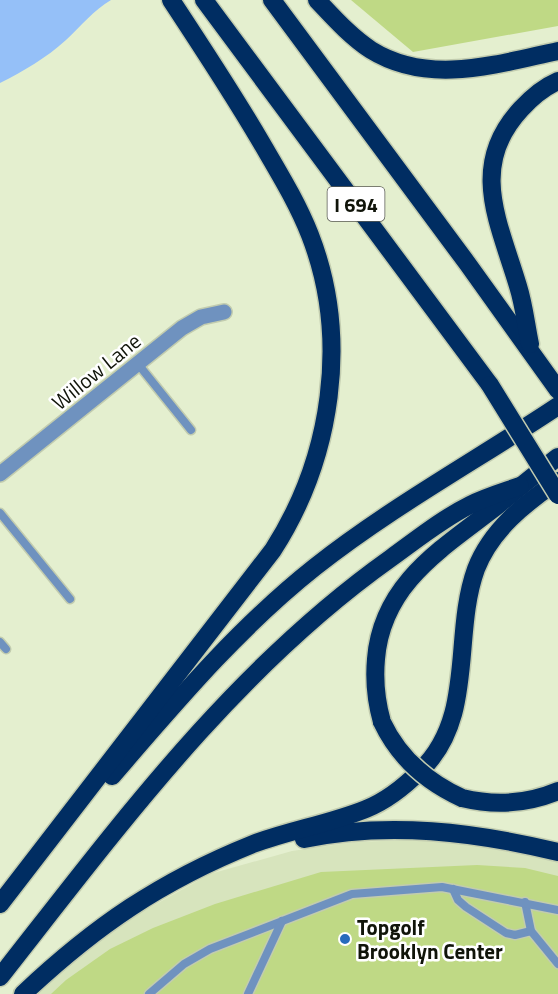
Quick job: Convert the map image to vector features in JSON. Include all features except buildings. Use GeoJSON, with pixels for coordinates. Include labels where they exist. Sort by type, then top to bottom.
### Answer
{"type":"FeatureCollection","features":[{"type":"Feature","properties":{"kind":"highway"},"geometry":{"type":"LineString","coordinates":[[0,905],[260,568],[292,518],[308,483],[318,451],[328,402],[330,322],[321,270],[305,223],[285,182],[248,118],[171,0]]}},
{"type":"Feature","properties":{"kind":"highway","name":"I 694"},"geometry":{"type":"LineString","coordinates":[[204,0],[558,476]]}},
{"type":"Feature","properties":{"kind":"highway","name":"I 694"},"geometry":{"type":"LineString","coordinates":[[273,0],[558,390]]}},
{"type":"Feature","properties":{"kind":"highway"},"geometry":{"type":"LineString","coordinates":[[317,0],[346,30],[370,49],[407,66],[454,70],[558,51]]}},
{"type":"Feature","properties":{"kind":"highway"},"geometry":{"type":"LineString","coordinates":[[532,352],[519,288],[496,217],[492,164],[500,139],[513,118],[542,90],[558,81]]}},
{"type":"Feature","properties":{"kind":"highway"},"geometry":{"type":"LineString","coordinates":[[490,385],[558,495]]}},
{"type":"Feature","properties":{"kind":"highway"},"geometry":{"type":"LineString","coordinates":[[472,462],[558,398]]}},
{"type":"Feature","properties":{"kind":"highway"},"geometry":{"type":"LineString","coordinates":[[0,905],[192,684],[255,619],[333,553],[558,406]]}},
{"type":"Feature","properties":{"kind":"highway"},"geometry":{"type":"LineString","coordinates":[[558,457],[431,557],[410,579],[389,608],[380,632],[375,669],[376,696],[382,722],[399,752],[415,769],[441,788],[462,798],[490,803],[535,800],[558,791]]}},
{"type":"Feature","properties":{"kind":"highway"},"geometry":{"type":"LineString","coordinates":[[23,994],[65,955],[116,915],[159,888],[255,844],[365,810],[387,798],[421,771],[438,749],[453,718],[460,685],[467,610],[477,567],[494,539],[511,518],[535,496],[558,481]]}},
{"type":"Feature","properties":{"kind":"highway"},"geometry":{"type":"LineString","coordinates":[[0,977],[172,764],[227,702],[281,647],[362,579],[445,520],[468,506],[520,486]]}},
{"type":"Feature","properties":{"kind":"highway"},"geometry":{"type":"LineString","coordinates":[[198,869],[260,849],[318,836],[385,830],[486,836],[558,852]]}},
{"type":"Feature","properties":{"kind":"street","name":"Willow Lane"},"geometry":{"type":"LineString","coordinates":[[0,474],[182,328],[201,317],[224,312]]}},
{"type":"Feature","properties":{"kind":"lane"},"geometry":{"type":"LineString","coordinates":[[138,364],[192,430]]}},
{"type":"Feature","properties":{"kind":"lane"},"geometry":{"type":"LineString","coordinates":[[0,513],[70,599]]}},
{"type":"Feature","properties":{"kind":"lane"},"geometry":{"type":"LineString","coordinates":[[149,994],[184,964],[210,949],[352,894],[442,886],[558,910]]}},
{"type":"Feature","properties":{"kind":"lane"},"geometry":{"type":"LineString","coordinates":[[453,889],[458,900],[466,907],[506,933],[514,935],[531,931]]}},
{"type":"Feature","properties":{"kind":"lane"},"geometry":{"type":"LineString","coordinates":[[525,902],[531,931],[558,964]]}},
{"type":"Feature","properties":{"kind":"lane"},"geometry":{"type":"LineString","coordinates":[[248,994],[282,921]]}},
{"type":"Feature","properties":{"kind":"shaded area","name":"Topgolf Brooklyn Center"},"geometry":{"type":"Polygon","coordinates":[[[435,839],[499,846],[558,860],[558,994],[37,994],[113,928],[210,874],[292,851],[355,842],[435,839]]]}},
{"type":"Feature","properties":{"kind":"green space"},"geometry":{"type":"Polygon","coordinates":[[[351,0],[558,0],[558,26],[413,52],[351,0]]]}},
{"type":"Feature","properties":{"kind":"green space","name":"Topgolf Brooklyn Center"},"geometry":{"type":"Polygon","coordinates":[[[477,865],[525,868],[558,876],[558,994],[51,994],[66,980],[110,949],[153,928],[215,904],[321,872],[477,865]]]}},
{"type":"Feature","properties":{"kind":"water"},"geometry":{"type":"Polygon","coordinates":[[[0,0],[111,0],[93,13],[51,53],[0,83],[0,0]]]}},
{"type":"Feature","properties":{"kind":"place","name":"Topgolf Brooklyn Center"},"geometry":{"type":"Point","coordinates":[345,939]}}]}
